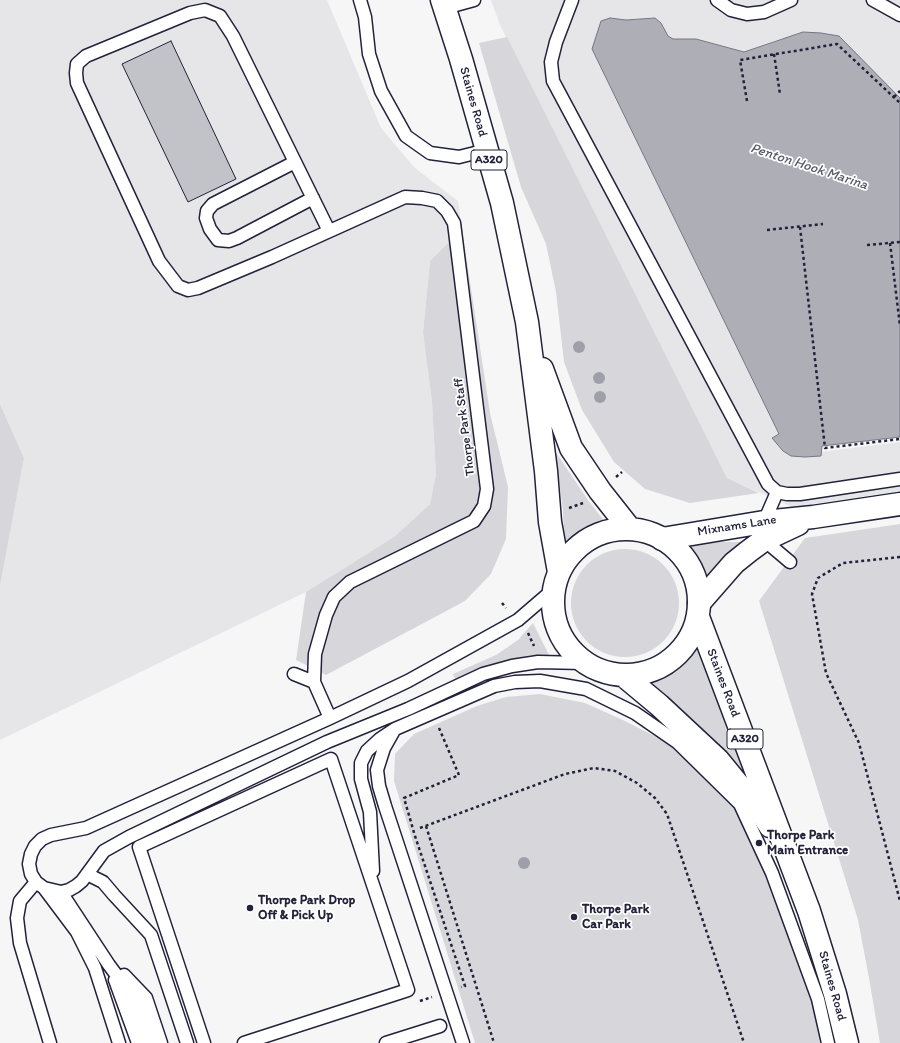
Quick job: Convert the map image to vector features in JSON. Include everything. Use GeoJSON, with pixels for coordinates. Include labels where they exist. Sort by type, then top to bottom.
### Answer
{"type":"FeatureCollection","features":[{"type":"Feature","properties":{"kind":"main road","name":"Staines Road"},"geometry":{"type":"LineString","coordinates":[[443,4],[502,203],[527,322],[546,471],[556,580],[553,606],[555,622],[562,638],[572,652],[584,663]]}},
{"type":"Feature","properties":{"kind":"main road","name":"Staines Road"},"geometry":{"type":"LineString","coordinates":[[527,322],[548,386],[571,448],[600,491],[630,529]]}},
{"type":"Feature","properties":{"kind":"main road","name":"Mixnams Lane"},"geometry":{"type":"LineString","coordinates":[[662,539],[764,531],[813,517],[900,504]]}},
{"type":"Feature","properties":{"kind":"main road"},"geometry":{"type":"LineString","coordinates":[[556,580],[571,554],[588,540],[608,531],[630,529],[647,532],[662,539],[678,551],[690,566],[697,584],[698,610],[691,636],[679,653],[663,665],[644,673],[623,675],[584,663]]}},
{"type":"Feature","properties":{"kind":"main road","name":"Mixnams Lane"},"geometry":{"type":"LineString","coordinates":[[698,610],[734,563],[764,531]]}},
{"type":"Feature","properties":{"kind":"main road","name":"Staines Road"},"geometry":{"type":"LineString","coordinates":[[698,610],[792,861],[835,994],[847,1043]]}},
{"type":"Feature","properties":{"kind":"main road","name":"Staines Road"},"geometry":{"type":"LineString","coordinates":[[623,675],[659,705],[718,760],[763,815],[792,861]]}},
{"type":"Feature","properties":{"kind":"lane"},"geometry":{"type":"LineString","coordinates":[[360,0],[365,17],[369,54],[381,91],[406,136],[430,153],[459,157],[487,150]]}},
{"type":"Feature","properties":{"kind":"lane"},"geometry":{"type":"LineString","coordinates":[[443,4],[474,0]]}},
{"type":"Feature","properties":{"kind":"lane"},"geometry":{"type":"LineString","coordinates":[[572,0],[556,42],[551,62],[553,81],[768,484],[777,492],[800,494],[900,479]]}},
{"type":"Feature","properties":{"kind":"lane"},"geometry":{"type":"LineString","coordinates":[[717,0],[731,10],[747,14],[764,12],[790,0]]}},
{"type":"Feature","properties":{"kind":"lane"},"geometry":{"type":"LineString","coordinates":[[873,0],[900,15]]}},
{"type":"Feature","properties":{"kind":"lane","name":"Thorpe Park Staff"},"geometry":{"type":"LineString","coordinates":[[314,682],[316,654],[326,616],[334,597],[350,582],[474,521],[484,506],[487,489],[454,224],[447,211],[437,201],[405,197],[329,231],[198,288],[188,290],[178,286],[159,261],[77,83],[77,64],[86,56],[190,13],[205,10],[220,16],[233,36],[329,231]]}},
{"type":"Feature","properties":{"kind":"lane"},"geometry":{"type":"LineString","coordinates":[[295,162],[213,204],[207,211],[206,218],[210,229],[218,240],[229,241],[313,198]]}},
{"type":"Feature","properties":{"kind":"lane"},"geometry":{"type":"LineString","coordinates":[[777,492],[764,531],[790,562]]}},
{"type":"Feature","properties":{"kind":"lane"},"geometry":{"type":"LineString","coordinates":[[119,1043],[94,968],[77,932],[31,874],[29,864],[31,854],[35,846],[42,839],[51,835],[86,828],[330,718],[408,681],[518,620],[556,580]]}},
{"type":"Feature","properties":{"kind":"lane"},"geometry":{"type":"LineString","coordinates":[[61,892],[76,886],[104,851],[129,837],[327,742],[408,709],[483,674],[512,666],[538,662],[584,663]]}},
{"type":"Feature","properties":{"kind":"lane"},"geometry":{"type":"LineString","coordinates":[[294,674],[314,682],[330,718]]}},
{"type":"Feature","properties":{"kind":"lane"},"geometry":{"type":"LineString","coordinates":[[374,887],[370,812],[361,779],[361,763],[367,751],[380,739],[396,729],[494,686],[515,682],[540,681],[586,689],[635,713],[678,742],[740,804],[772,873],[818,999],[828,1043]]}},
{"type":"Feature","properties":{"kind":"lane"},"geometry":{"type":"LineString","coordinates":[[408,709],[384,748],[377,770],[379,786],[384,806],[463,1043]]}},
{"type":"Feature","properties":{"kind":"lane"},"geometry":{"type":"LineString","coordinates":[[204,1043],[138,847],[331,759],[408,990],[244,1043]]}},
{"type":"Feature","properties":{"kind":"lane"},"geometry":{"type":"LineString","coordinates":[[86,874],[103,882],[150,935],[188,1043]]}},
{"type":"Feature","properties":{"kind":"lane"},"geometry":{"type":"LineString","coordinates":[[40,885],[61,892],[96,946],[134,1000],[149,1043]]}},
{"type":"Feature","properties":{"kind":"lane"},"geometry":{"type":"LineString","coordinates":[[40,885],[20,901],[17,918],[20,943],[50,1043]]}},
{"type":"Feature","properties":{"kind":"lane"},"geometry":{"type":"LineString","coordinates":[[96,946],[146,998],[161,1043]]}},
{"type":"Feature","properties":{"kind":"lane"},"geometry":{"type":"LineString","coordinates":[[109,965],[138,1043]]}},
{"type":"Feature","properties":{"kind":"lane"},"geometry":{"type":"LineString","coordinates":[[94,968],[111,994],[127,1043]]}},
{"type":"Feature","properties":{"kind":"lane"},"geometry":{"type":"LineString","coordinates":[[386,1043],[440,1026]]}},
{"type":"Feature","properties":{"kind":"path"},"geometry":{"type":"LineString","coordinates":[[747,101],[740,60],[837,44],[900,103]]}},
{"type":"Feature","properties":{"kind":"path"},"geometry":{"type":"LineString","coordinates":[[774,54],[780,94]]}},
{"type":"Feature","properties":{"kind":"path"},"geometry":{"type":"LineString","coordinates":[[894,97],[900,91]]}},
{"type":"Feature","properties":{"kind":"path"},"geometry":{"type":"LineString","coordinates":[[767,230],[824,224]]}},
{"type":"Feature","properties":{"kind":"path"},"geometry":{"type":"LineString","coordinates":[[800,226],[825,448],[900,439]]}},
{"type":"Feature","properties":{"kind":"path"},"geometry":{"type":"LineString","coordinates":[[868,245],[900,242]]}},
{"type":"Feature","properties":{"kind":"path"},"geometry":{"type":"LineString","coordinates":[[890,243],[900,326]]}},
{"type":"Feature","properties":{"kind":"path"},"geometry":{"type":"LineString","coordinates":[[563,510],[588,500]]}},
{"type":"Feature","properties":{"kind":"path"},"geometry":{"type":"LineString","coordinates":[[900,557],[843,563],[818,578],[812,594],[826,673],[860,743],[900,901]]}},
{"type":"Feature","properties":{"kind":"path"},"geometry":{"type":"LineString","coordinates":[[502,603],[508,610]]}},
{"type":"Feature","properties":{"kind":"path"},"geometry":{"type":"LineString","coordinates":[[526,630],[535,648]]}},
{"type":"Feature","properties":{"kind":"path"},"geometry":{"type":"LineString","coordinates":[[439,727],[459,775],[404,798],[415,836],[465,986],[447,992]]}},
{"type":"Feature","properties":{"kind":"path"},"geometry":{"type":"LineString","coordinates":[[420,828],[565,774],[594,768],[615,771],[637,783],[655,798],[667,814],[744,1043]]}},
{"type":"Feature","properties":{"kind":"path"},"geometry":{"type":"LineString","coordinates":[[426,826],[494,1043]]}},
{"type":"Feature","properties":{"kind":"shaded area"},"geometry":{"type":"Polygon","coordinates":[[[0,0],[327,0],[381,128],[415,168],[458,201],[462,229],[430,261],[423,333],[432,402],[436,474],[430,504],[394,537],[306,592],[0,740],[0,586],[24,458],[0,404],[0,0]]]}},
{"type":"Feature","properties":{"kind":"shaded area"},"geometry":{"type":"Polygon","coordinates":[[[491,0],[900,0],[900,98],[897,95],[782,38],[744,52],[696,39],[673,39],[668,36],[661,23],[655,18],[626,20],[610,18],[592,49],[779,434],[772,438],[821,456],[820,452],[900,442],[900,491],[792,507],[727,478],[500,25],[491,0]]]}},
{"type":"Feature","properties":{"kind":"shaded area"},"geometry":{"type":"Polygon","coordinates":[[[507,37],[727,478],[759,493],[690,503],[645,489],[614,462],[582,410],[564,362],[556,292],[546,244],[521,187],[479,43],[507,37]]]}},
{"type":"Feature","properties":{"kind":"shaded area"},"geometry":{"type":"Polygon","coordinates":[[[462,229],[490,413],[508,487],[506,539],[491,574],[465,601],[326,675],[296,660],[306,592],[394,537],[430,504],[436,474],[432,402],[423,333],[430,261],[462,229]]]}},
{"type":"Feature","properties":{"kind":"shaded area"},"geometry":{"type":"Polygon","coordinates":[[[0,404],[24,458],[0,586],[0,404]]]}},
{"type":"Feature","properties":{"kind":"shaded area"},"geometry":{"type":"Polygon","coordinates":[[[555,451],[588,500],[605,522],[564,542],[563,510],[555,451]]]}},
{"type":"Feature","properties":{"kind":"shaded area"},"geometry":{"type":"Polygon","coordinates":[[[900,524],[900,1043],[880,1043],[858,920],[759,601],[805,538],[900,524]]]}},
{"type":"Feature","properties":{"kind":"shaded area"},"geometry":{"type":"Polygon","coordinates":[[[720,542],[745,542],[705,585],[698,561],[687,546],[720,542]]]}},
{"type":"Feature","properties":{"kind":"shaded area"},"geometry":{"type":"Polygon","coordinates":[[[625,549],[646,553],[663,565],[675,582],[679,603],[675,624],[663,641],[646,653],[625,657],[604,653],[587,641],[575,624],[571,603],[575,582],[587,565],[604,553],[625,549]]]}},
{"type":"Feature","properties":{"kind":"shaded area"},"geometry":{"type":"Polygon","coordinates":[[[533,623],[549,655],[530,655],[502,662],[455,679],[453,674],[496,655],[518,640],[533,623]]]}},
{"type":"Feature","properties":{"kind":"shaded area"},"geometry":{"type":"Polygon","coordinates":[[[698,641],[755,788],[647,682],[665,674],[685,659],[698,641]]]}},
{"type":"Feature","properties":{"kind":"shaded area","name":"Thorpe Park Car Park"},"geometry":{"type":"Polygon","coordinates":[[[540,694],[585,703],[672,745],[740,804],[772,873],[828,1043],[475,1043],[394,781],[395,754],[414,734],[477,706],[506,697],[540,694]]]}},
{"type":"Feature","properties":{"kind":"water","name":"Penton Hook Marina"},"geometry":{"type":"Polygon","coordinates":[[[610,18],[626,20],[655,18],[661,23],[668,36],[673,39],[696,39],[744,52],[803,32],[839,36],[900,98],[900,437],[822,446],[821,456],[805,457],[791,456],[783,451],[772,438],[779,434],[592,49],[601,21],[610,18]]]}},
{"type":"Feature","properties":{"kind":"building"},"geometry":{"type":"Polygon","coordinates":[[[171,41],[236,179],[188,202],[122,64],[171,41]]]}},
{"type":"Feature","properties":{"kind":"place","name":"Thorpe Park Main Entrance"},"geometry":{"type":"Point","coordinates":[759,843]}},
{"type":"Feature","properties":{"kind":"place","name":"Thorpe Park Drop Off & Pick Up"},"geometry":{"type":"Point","coordinates":[250,908]}},
{"type":"Feature","properties":{"kind":"place","name":"Thorpe Park Car Park"},"geometry":{"type":"Point","coordinates":[574,917]}}]}
